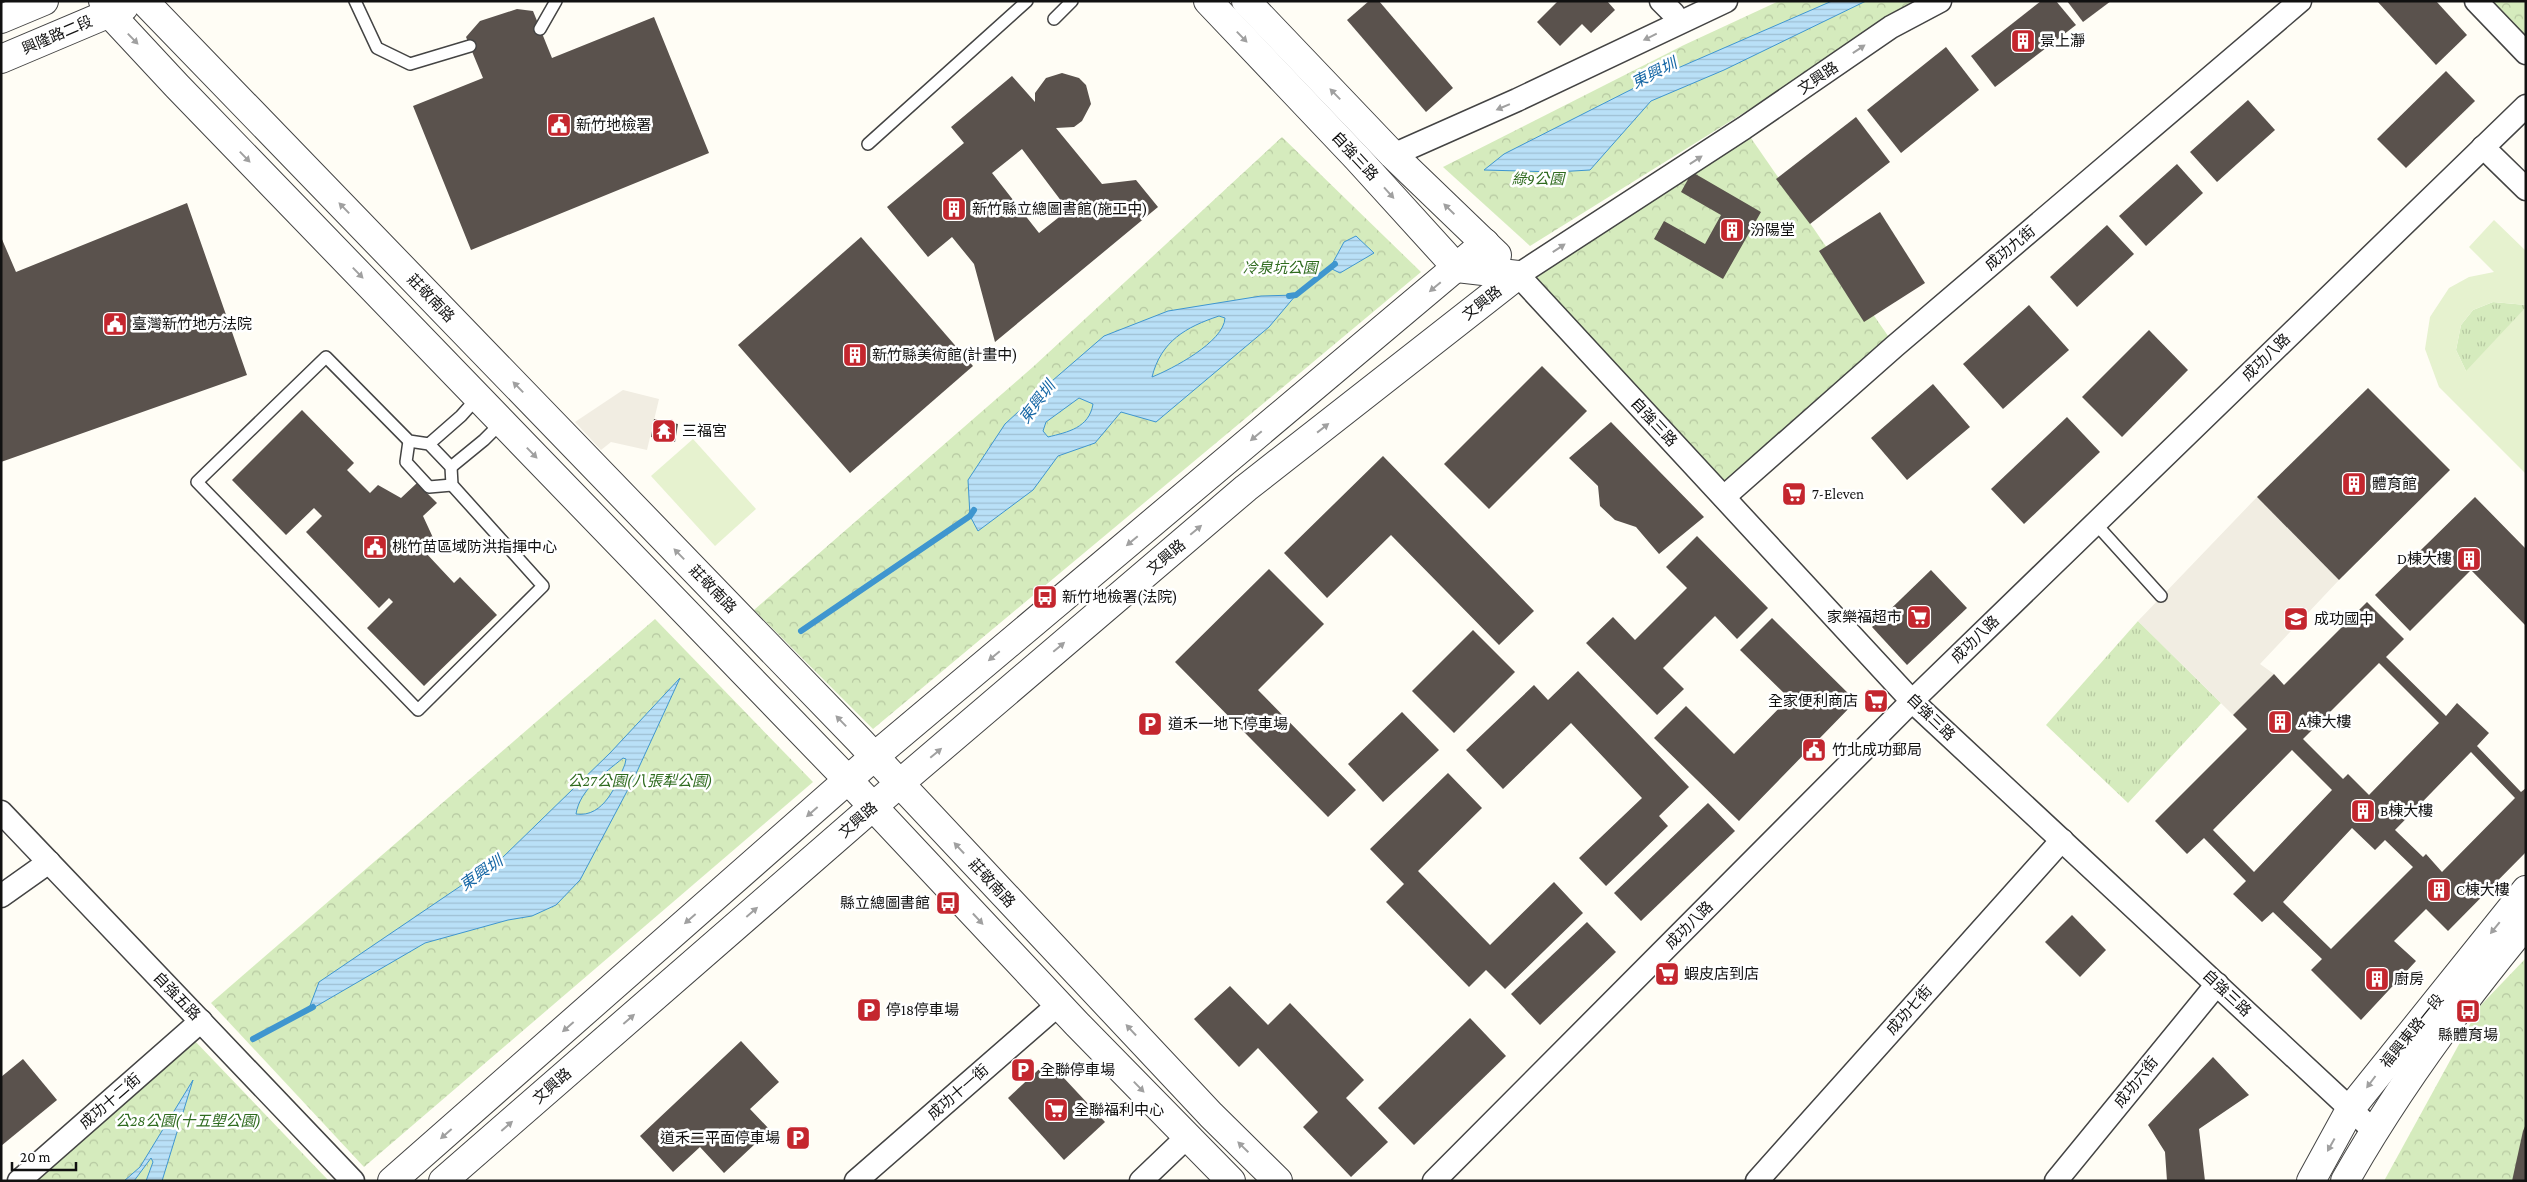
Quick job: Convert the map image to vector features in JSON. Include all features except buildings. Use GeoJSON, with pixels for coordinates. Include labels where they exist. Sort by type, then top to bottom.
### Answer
{"type":"FeatureCollection","features":[{"type":"Feature","properties":{"kind":"street"},"geometry":{"type":"LineString","coordinates":[[1,19],[44,1]]}},
{"type":"Feature","properties":{"kind":"street","name":"興隆路二段"},"geometry":{"type":"LineString","coordinates":[[1,59],[106,7],[143,1]]}},
{"type":"Feature","properties":{"kind":"street","name":"莊敬南路"},"geometry":{"type":"LineString","coordinates":[[143,1],[875,756],[899,784],[1199,1102],[1278,1181]]}},
{"type":"Feature","properties":{"kind":"street","name":"自強三路"},"geometry":{"type":"LineString","coordinates":[[1208,1],[1357,158],[1457,268]]}},
{"type":"Feature","properties":{"kind":"street","name":"自強三路"},"geometry":{"type":"LineString","coordinates":[[1246,1],[1393,155],[1518,275],[1912,701],[2374,1130]]}},
{"type":"Feature","properties":{"kind":"street"},"geometry":{"type":"LineString","coordinates":[[1661,1],[1674,14],[1675,24]]}},
{"type":"Feature","properties":{"kind":"street"},"geometry":{"type":"LineString","coordinates":[[1393,155],[1518,100],[1726,1]]}},
{"type":"Feature","properties":{"kind":"street","name":"文興路"},"geometry":{"type":"LineString","coordinates":[[444,1181],[899,784],[1246,488],[1518,275],[1744,128],[1891,28],[1940,1]]}},
{"type":"Feature","properties":{"kind":"street","name":"成功九街"},"geometry":{"type":"LineString","coordinates":[[1724,498],[1894,346],[2300,1]]}},
{"type":"Feature","properties":{"kind":"street"},"geometry":{"type":"LineString","coordinates":[[2476,1],[2526,53]]}},
{"type":"Feature","properties":{"kind":"street"},"geometry":{"type":"LineString","coordinates":[[106,7],[478,397],[848,780],[1059,1004],[1231,1181]]}},
{"type":"Feature","properties":{"kind":"street","name":"成功八路"},"geometry":{"type":"LineString","coordinates":[[1434,1181],[1912,701],[2526,106]]}},
{"type":"Feature","properties":{"kind":"street"},"geometry":{"type":"LineString","coordinates":[[2484,147],[2526,189]]}},
{"type":"Feature","properties":{"kind":"street"},"geometry":{"type":"LineString","coordinates":[[392,1181],[875,756],[1457,268],[1484,243]]}},
{"type":"Feature","properties":{"kind":"street"},"geometry":{"type":"LineString","coordinates":[[1457,268],[1518,275]]}},
{"type":"Feature","properties":{"kind":"street","name":"自強五路"},"geometry":{"type":"LineString","coordinates":[[1,812],[353,1181]]}},
{"type":"Feature","properties":{"kind":"street","name":"成功七街"},"geometry":{"type":"LineString","coordinates":[[1756,1181],[2062,840]]}},
{"type":"Feature","properties":{"kind":"street"},"geometry":{"type":"LineString","coordinates":[[1,896],[49,862]]}},
{"type":"Feature","properties":{"kind":"street","name":"福興東路一段"},"geometry":{"type":"LineString","coordinates":[[2311,1181],[2351,1108],[2526,890]]}},
{"type":"Feature","properties":{"kind":"street","name":"福興東路一段"},"geometry":{"type":"LineString","coordinates":[[2345,1181],[2374,1130],[2464,999],[2526,924]]}},
{"type":"Feature","properties":{"kind":"street","name":"成功六街"},"geometry":{"type":"LineString","coordinates":[[2056,1181],[2217,984]]}},
{"type":"Feature","properties":{"kind":"street","name":"成功十一街"},"geometry":{"type":"LineString","coordinates":[[856,1181],[1059,1004]]}},
{"type":"Feature","properties":{"kind":"street","name":"成功十二街"},"geometry":{"type":"LineString","coordinates":[[19,1181],[201,1021]]}},
{"type":"Feature","properties":{"kind":"street"},"geometry":{"type":"LineString","coordinates":[[1141,1181],[1187,1137]]}},
{"type":"Feature","properties":{"kind":"lane"},"geometry":{"type":"LineString","coordinates":[[355,1],[377,48],[410,64],[470,46]]}},
{"type":"Feature","properties":{"kind":"lane"},"geometry":{"type":"LineString","coordinates":[[540,28],[556,1]]}},
{"type":"Feature","properties":{"kind":"lane"},"geometry":{"type":"LineString","coordinates":[[868,144],[1027,1]]}},
{"type":"Feature","properties":{"kind":"lane"},"geometry":{"type":"LineString","coordinates":[[1054,19],[1072,1]]}},
{"type":"Feature","properties":{"kind":"lane"},"geometry":{"type":"LineString","coordinates":[[326,357],[409,441],[429,444],[452,467],[452,485],[544,586],[418,710],[197,482],[326,357]]}},
{"type":"Feature","properties":{"kind":"lane"},"geometry":{"type":"LineString","coordinates":[[429,444],[478,397]]}},
{"type":"Feature","properties":{"kind":"lane"},"geometry":{"type":"LineString","coordinates":[[452,467],[502,422]]}},
{"type":"Feature","properties":{"kind":"lane"},"geometry":{"type":"LineString","coordinates":[[409,441],[406,462],[429,487],[452,485]]}},
{"type":"Feature","properties":{"kind":"lane"},"geometry":{"type":"LineString","coordinates":[[2095,523],[2160,596]]}},
{"type":"Feature","properties":{"kind":"green space","name":"綠9公園"},"geometry":{"type":"Polygon","coordinates":[[[1779,1],[1923,1],[1530,246],[1443,167],[1684,45],[1779,1]]]}},
{"type":"Feature","properties":{"kind":"green space"},"geometry":{"type":"Polygon","coordinates":[[[2481,1],[2526,1],[2526,51],[2481,1]]]}},
{"type":"Feature","properties":{"kind":"green space"},"geometry":{"type":"Polygon","coordinates":[[[1744,128],[1895,346],[1724,497],[1518,275],[1744,128]]]}},
{"type":"Feature","properties":{"kind":"green space","name":"冷泉坑公園"},"geometry":{"type":"Polygon","coordinates":[[[1282,137],[1421,272],[873,729],[754,610],[1034,366],[1282,137]]]}},
{"type":"Feature","properties":{"kind":"green space"},"geometry":{"type":"Polygon","coordinates":[[[2494,220],[2526,251],[2526,305],[2493,302],[2473,310],[2461,325],[2456,350],[2466,371],[2526,307],[2526,474],[2439,387],[2425,349],[2430,317],[2449,288],[2469,277],[2494,272],[2469,247],[2494,220]]]}},
{"type":"Feature","properties":{"kind":"green space"},"geometry":{"type":"Polygon","coordinates":[[[2493,302],[2526,305],[2526,431],[2466,371],[2456,350],[2461,325],[2473,310],[2493,302]]]}},
{"type":"Feature","properties":{"kind":"green space"},"geometry":{"type":"Polygon","coordinates":[[[693,439],[756,509],[715,546],[651,476],[693,439]]]}},
{"type":"Feature","properties":{"kind":"green space","name":"公27公園(八張犁公園)"},"geometry":{"type":"Polygon","coordinates":[[[655,619],[813,782],[364,1167],[211,1003],[655,619]]]}},
{"type":"Feature","properties":{"kind":"green space"},"geometry":{"type":"Polygon","coordinates":[[[2138,621],[2221,703],[2128,803],[2046,725],[2138,621]]]}},
{"type":"Feature","properties":{"kind":"green space"},"geometry":{"type":"Polygon","coordinates":[[[2526,958],[2526,1181],[2384,1181],[2480,1006],[2526,958]]]}},
{"type":"Feature","properties":{"kind":"green space","name":"公28公園(十五塱公園)"},"geometry":{"type":"Polygon","coordinates":[[[193,1039],[329,1181],[25,1181],[193,1039]]]}},
{"type":"Feature","properties":{"kind":"shaded area"},"geometry":{"type":"Polygon","coordinates":[[[623,390],[659,399],[647,450],[611,442],[601,450],[575,422],[623,390]]]}},
{"type":"Feature","properties":{"kind":"shaded area"},"geometry":{"type":"Polygon","coordinates":[[[2257,497],[2339,580],[2260,664],[2274,674],[2233,715],[2138,621],[2257,497]]]}},
{"type":"Feature","properties":{"kind":"water"},"geometry":{"type":"Polygon","coordinates":[[[1832,1],[1866,1],[1724,70],[1651,101],[1590,170],[1556,172],[1484,170],[1504,154],[1648,81],[1832,1]]]}},
{"type":"Feature","properties":{"kind":"water"},"geometry":{"type":"Polygon","coordinates":[[[1356,236],[1374,253],[1340,273],[1330,268],[1344,242],[1356,236]]]}},
{"type":"Feature","properties":{"kind":"water"},"geometry":{"type":"Polygon","coordinates":[[[1296,295],[1269,327],[1156,422],[1121,412],[1095,443],[1058,456],[1033,490],[978,531],[970,516],[968,480],[1005,424],[1104,336],[1168,311],[1261,296],[1296,295]],[[1219,316],[1196,325],[1176,337],[1168,345],[1156,364],[1152,377],[1172,368],[1207,345],[1222,327],[1225,318],[1219,316]],[[1079,398],[1046,422],[1043,431],[1048,437],[1070,431],[1087,419],[1093,404],[1079,398]]]}},
{"type":"Feature","properties":{"kind":"water"},"geometry":{"type":"Polygon","coordinates":[[[680,678],[634,778],[580,880],[556,905],[532,916],[508,920],[425,943],[308,1011],[319,982],[502,858],[610,753],[680,678]],[[623,758],[594,783],[582,797],[576,814],[586,814],[602,805],[613,790],[626,759],[623,758]]]}},
{"type":"Feature","properties":{"kind":"water"},"geometry":{"type":"Polygon","coordinates":[[[193,1080],[162,1181],[146,1181],[153,1162],[151,1158],[134,1181],[124,1181],[140,1167],[193,1080]]]}},
{"type":"Feature","properties":{"kind":"waterway","name":"東興圳"},"geometry":{"type":"LineString","coordinates":[[1289,296],[1296,295],[1335,264]]}},
{"type":"Feature","properties":{"kind":"waterway","name":"東興圳"},"geometry":{"type":"LineString","coordinates":[[801,631],[970,516],[974,510]]}},
{"type":"Feature","properties":{"kind":"waterway","name":"東興圳"},"geometry":{"type":"LineString","coordinates":[[253,1039],[313,1007]]}},
{"type":"Feature","properties":{"kind":"place","name":"景上瀞"},"geometry":{"type":"Point","coordinates":[2023,41]}},
{"type":"Feature","properties":{"kind":"place","name":"新竹地檢署"},"geometry":{"type":"Point","coordinates":[559,125]}},
{"type":"Feature","properties":{"kind":"place","name":"新竹縣立總圖書館(施工中)"},"geometry":{"type":"Point","coordinates":[954,209]}},
{"type":"Feature","properties":{"kind":"place","name":"汾陽堂"},"geometry":{"type":"Point","coordinates":[1732,230]}},
{"type":"Feature","properties":{"kind":"place","name":"臺灣新竹地方法院"},"geometry":{"type":"Point","coordinates":[115,324]}},
{"type":"Feature","properties":{"kind":"place","name":"新竹縣美術館(計畫中)"},"geometry":{"type":"Point","coordinates":[855,355]}},
{"type":"Feature","properties":{"kind":"place","name":"三福宮"},"geometry":{"type":"Point","coordinates":[664,431]}},
{"type":"Feature","properties":{"kind":"place","name":"體育館"},"geometry":{"type":"Point","coordinates":[2354,484]}},
{"type":"Feature","properties":{"kind":"place","name":"7-Eleven"},"geometry":{"type":"Point","coordinates":[1794,494]}},
{"type":"Feature","properties":{"kind":"place","name":"桃竹苗區域防洪指揮中心"},"geometry":{"type":"Point","coordinates":[375,547]}},
{"type":"Feature","properties":{"kind":"place","name":"D棟大樓"},"geometry":{"type":"Point","coordinates":[2469,559]}},
{"type":"Feature","properties":{"kind":"place","name":"新竹地檢署(法院)"},"geometry":{"type":"Point","coordinates":[1045,597]}},
{"type":"Feature","properties":{"kind":"place","name":"家樂福超市"},"geometry":{"type":"Point","coordinates":[1919,617]}},
{"type":"Feature","properties":{"kind":"place","name":"成功國中"},"geometry":{"type":"Point","coordinates":[2296,619]}},
{"type":"Feature","properties":{"kind":"place","name":"全家便利商店"},"geometry":{"type":"Point","coordinates":[1876,701]}},
{"type":"Feature","properties":{"kind":"place","name":"A棟大樓"},"geometry":{"type":"Point","coordinates":[2280,722]}},
{"type":"Feature","properties":{"kind":"place","name":"道禾一地下停車場"},"geometry":{"type":"Point","coordinates":[1150,724]}},
{"type":"Feature","properties":{"kind":"place","name":"竹北成功郵局"},"geometry":{"type":"Point","coordinates":[1814,750]}},
{"type":"Feature","properties":{"kind":"place","name":"B棟大樓"},"geometry":{"type":"Point","coordinates":[2363,811]}},
{"type":"Feature","properties":{"kind":"place","name":"C棟大樓"},"geometry":{"type":"Point","coordinates":[2439,890]}},
{"type":"Feature","properties":{"kind":"place","name":"縣立總圖書館"},"geometry":{"type":"Point","coordinates":[948,903]}},
{"type":"Feature","properties":{"kind":"place","name":"蝦皮店到店"},"geometry":{"type":"Point","coordinates":[1667,974]}},
{"type":"Feature","properties":{"kind":"place","name":"廚房"},"geometry":{"type":"Point","coordinates":[2377,979]}},
{"type":"Feature","properties":{"kind":"place","name":"停18停車場"},"geometry":{"type":"Point","coordinates":[869,1010]}},
{"type":"Feature","properties":{"kind":"place","name":"縣體育場"},"geometry":{"type":"Point","coordinates":[2468,1011]}},
{"type":"Feature","properties":{"kind":"place","name":"全聯停車場"},"geometry":{"type":"Point","coordinates":[1023,1070]}},
{"type":"Feature","properties":{"kind":"place","name":"全聯福利中心"},"geometry":{"type":"Point","coordinates":[1056,1110]}},
{"type":"Feature","properties":{"kind":"place","name":"道禾二平面停車場"},"geometry":{"type":"Point","coordinates":[798,1138]}}]}
